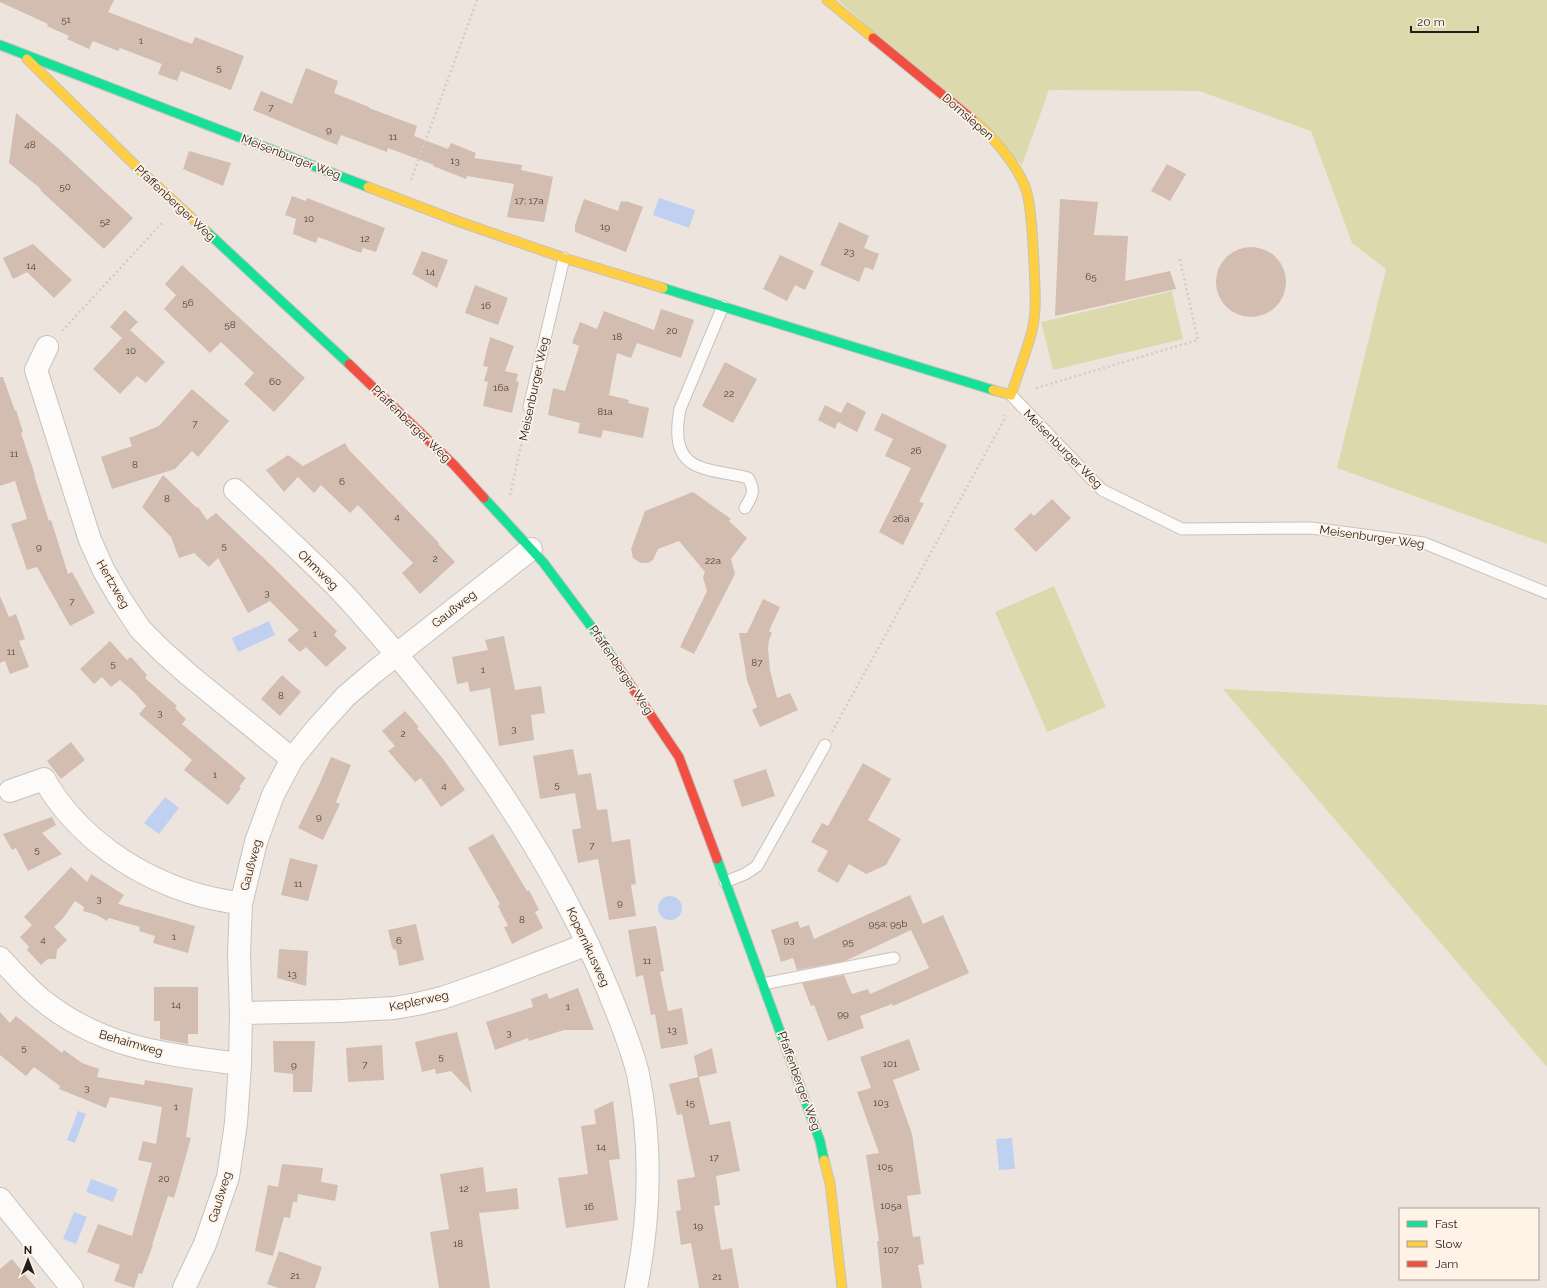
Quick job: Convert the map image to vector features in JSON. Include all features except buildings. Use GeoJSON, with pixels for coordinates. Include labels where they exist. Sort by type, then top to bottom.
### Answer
{"type":"FeatureCollection","features":[{"type":"Feature","properties":{"kind":"main road","name":"Dornsiepen"},"geometry":{"type":"LineString","coordinates":[[827,0],[985,129],[1006,154],[1023,182],[1028,196],[1032,230],[1035,259],[1035,293],[1032,330],[1011,395]]}},
{"type":"Feature","properties":{"kind":"main road","name":"Pfaffenberger Weg"},"geometry":{"type":"LineString","coordinates":[[0,45],[20,53],[136,167],[352,367],[454,465],[531,549],[556,579],[599,637],[678,757],[725,882],[824,1156],[830,1183],[842,1288]]}},
{"type":"Feature","properties":{"kind":"main road","name":"Meisenburger Weg"},"geometry":{"type":"LineString","coordinates":[[20,53],[460,222],[564,258],[1011,395]]}},
{"type":"Feature","properties":{"kind":"street","name":"Hertzweg"},"geometry":{"type":"LineString","coordinates":[[46,347],[36,370],[90,540],[104,571],[119,597],[140,629],[162,651],[189,675],[292,758]]}},
{"type":"Feature","properties":{"kind":"street","name":"Ohmweg"},"geometry":{"type":"LineString","coordinates":[[235,490],[338,589],[396,654]]}},
{"type":"Feature","properties":{"kind":"street","name":"Gaußweg"},"geometry":{"type":"LineString","coordinates":[[184,1288],[205,1244],[228,1177],[236,1123],[240,1064],[241,1013],[239,954],[241,904],[256,842],[273,795],[292,758],[346,696],[396,654],[531,549]]}},
{"type":"Feature","properties":{"kind":"street","name":"Kopernikusweg"},"geometry":{"type":"LineString","coordinates":[[396,654],[434,700],[480,761],[516,815],[566,900],[588,944],[612,998],[632,1054],[640,1085],[646,1129],[648,1196],[644,1240],[636,1288]]}},
{"type":"Feature","properties":{"kind":"street"},"geometry":{"type":"LineString","coordinates":[[10,791],[44,778],[56,798],[86,832],[127,864],[155,878],[199,895],[241,904]]}},
{"type":"Feature","properties":{"kind":"street","name":"Keplerweg"},"geometry":{"type":"LineString","coordinates":[[241,1013],[347,1011],[394,1008],[417,1004],[442,998],[491,981],[588,944]]}},
{"type":"Feature","properties":{"kind":"street","name":"Behaimweg"},"geometry":{"type":"LineString","coordinates":[[0,958],[41,999],[74,1022],[95,1033],[115,1041],[158,1052],[240,1064]]}},
{"type":"Feature","properties":{"kind":"street"},"geometry":{"type":"LineString","coordinates":[[0,1199],[72,1288]]}},
{"type":"Feature","properties":{"kind":"lane","name":"Meisenburger Weg"},"geometry":{"type":"LineString","coordinates":[[530,407],[564,258]]}},
{"type":"Feature","properties":{"kind":"lane"},"geometry":{"type":"LineString","coordinates":[[723,306],[680,409],[678,421],[679,448],[687,459],[699,467],[736,474],[748,478],[752,486],[752,495],[745,508]]}},
{"type":"Feature","properties":{"kind":"lane","name":"Meisenburger Weg"},"geometry":{"type":"LineString","coordinates":[[1011,395],[1102,490],[1182,529],[1311,528],[1424,543],[1547,593]]}},
{"type":"Feature","properties":{"kind":"lane"},"geometry":{"type":"LineString","coordinates":[[725,882],[745,874],[756,866],[826,745]]}},
{"type":"Feature","properties":{"kind":"lane"},"geometry":{"type":"LineString","coordinates":[[763,984],[894,958]]}},
{"type":"Feature","properties":{"kind":"path"},"geometry":{"type":"LineString","coordinates":[[404,200],[477,0]]}},
{"type":"Feature","properties":{"kind":"path"},"geometry":{"type":"LineString","coordinates":[[46,347],[179,206]]}},
{"type":"Feature","properties":{"kind":"path"},"geometry":{"type":"LineString","coordinates":[[826,745],[950,516],[1004,420],[1011,395],[1198,340],[1179,256]]}},
{"type":"Feature","properties":{"kind":"path","name":"Meisenburger Weg"},"geometry":{"type":"LineString","coordinates":[[504,520],[530,407]]}},
{"type":"Feature","properties":{"kind":"shaded area"},"geometry":{"type":"Polygon","coordinates":[[[838,0],[1547,0],[1547,544],[1337,468],[1386,269],[1352,243],[1311,131],[1199,91],[1049,90],[1022,165],[838,0]]]}},
{"type":"Feature","properties":{"kind":"shaded area"},"geometry":{"type":"Polygon","coordinates":[[[1172,291],[1183,339],[1053,370],[1041,322],[1172,291]]]}},
{"type":"Feature","properties":{"kind":"shaded area"},"geometry":{"type":"Polygon","coordinates":[[[1054,586],[1106,707],[1047,732],[995,612],[1054,586]]]}},
{"type":"Feature","properties":{"kind":"shaded area"},"geometry":{"type":"Polygon","coordinates":[[[1223,689],[1547,705],[1547,1067],[1223,689]]]}},
{"type":"Feature","properties":{"kind":"water"},"geometry":{"type":"Polygon","coordinates":[[[659,198],[695,210],[689,228],[653,215],[659,198]]]}},
{"type":"Feature","properties":{"kind":"water"},"geometry":{"type":"Polygon","coordinates":[[[269,621],[275,635],[238,652],[232,638],[269,621]]]}},
{"type":"Feature","properties":{"kind":"water"},"geometry":{"type":"Polygon","coordinates":[[[165,797],[179,808],[159,834],[144,823],[165,797]]]}},
{"type":"Feature","properties":{"kind":"water"},"geometry":{"type":"Polygon","coordinates":[[[670,896],[679,899],[682,908],[679,917],[670,920],[661,917],[658,908],[661,899],[670,896]]]}},
{"type":"Feature","properties":{"kind":"water"},"geometry":{"type":"Polygon","coordinates":[[[78,1111],[86,1114],[75,1143],[67,1140],[78,1111]]]}},
{"type":"Feature","properties":{"kind":"water"},"geometry":{"type":"Polygon","coordinates":[[[1012,1138],[1015,1169],[999,1170],[996,1139],[1012,1138]]]}},
{"type":"Feature","properties":{"kind":"water"},"geometry":{"type":"Polygon","coordinates":[[[91,1179],[118,1189],[113,1202],[86,1192],[91,1179]]]}},
{"type":"Feature","properties":{"kind":"water"},"geometry":{"type":"Polygon","coordinates":[[[74,1212],[87,1217],[76,1244],[63,1239],[74,1212]]]}},
{"type":"Feature","properties":{"kind":"traffic: fast"},"geometry":{"type":"LineString","coordinates":[[0,45],[368,187]]}},
{"type":"Feature","properties":{"kind":"traffic: fast"},"geometry":{"type":"LineString","coordinates":[[206,231],[349,364]]}},
{"type":"Feature","properties":{"kind":"traffic: fast"},"geometry":{"type":"LineString","coordinates":[[663,288],[993,390]]}},
{"type":"Feature","properties":{"kind":"traffic: fast"},"geometry":{"type":"LineString","coordinates":[[484,498],[543,562],[599,637],[615,662]]}},
{"type":"Feature","properties":{"kind":"traffic: fast"},"geometry":{"type":"LineString","coordinates":[[717,859],[820,1141],[824,1160]]}},
{"type":"Feature","properties":{"kind":"traffic: slow"},"geometry":{"type":"LineString","coordinates":[[827,0],[873,38]]}},
{"type":"Feature","properties":{"kind":"traffic: slow"},"geometry":{"type":"LineString","coordinates":[[27,59],[142,172],[206,231]]}},
{"type":"Feature","properties":{"kind":"traffic: slow"},"geometry":{"type":"LineString","coordinates":[[972,119],[998,144],[1014,165],[1020,176],[1028,197],[1032,230],[1035,281],[1035,315],[1032,331],[1011,395],[993,390]]}},
{"type":"Feature","properties":{"kind":"traffic: slow"},"geometry":{"type":"LineString","coordinates":[[368,187],[460,222],[564,258],[663,288]]}},
{"type":"Feature","properties":{"kind":"traffic: slow"},"geometry":{"type":"LineString","coordinates":[[824,1160],[830,1183],[842,1288]]}},
{"type":"Feature","properties":{"kind":"traffic: jam"},"geometry":{"type":"LineString","coordinates":[[873,38],[972,119]]}},
{"type":"Feature","properties":{"kind":"traffic: jam"},"geometry":{"type":"LineString","coordinates":[[349,364],[454,465],[484,498]]}},
{"type":"Feature","properties":{"kind":"traffic: jam"},"geometry":{"type":"LineString","coordinates":[[615,662],[679,757],[717,859]]}}]}
